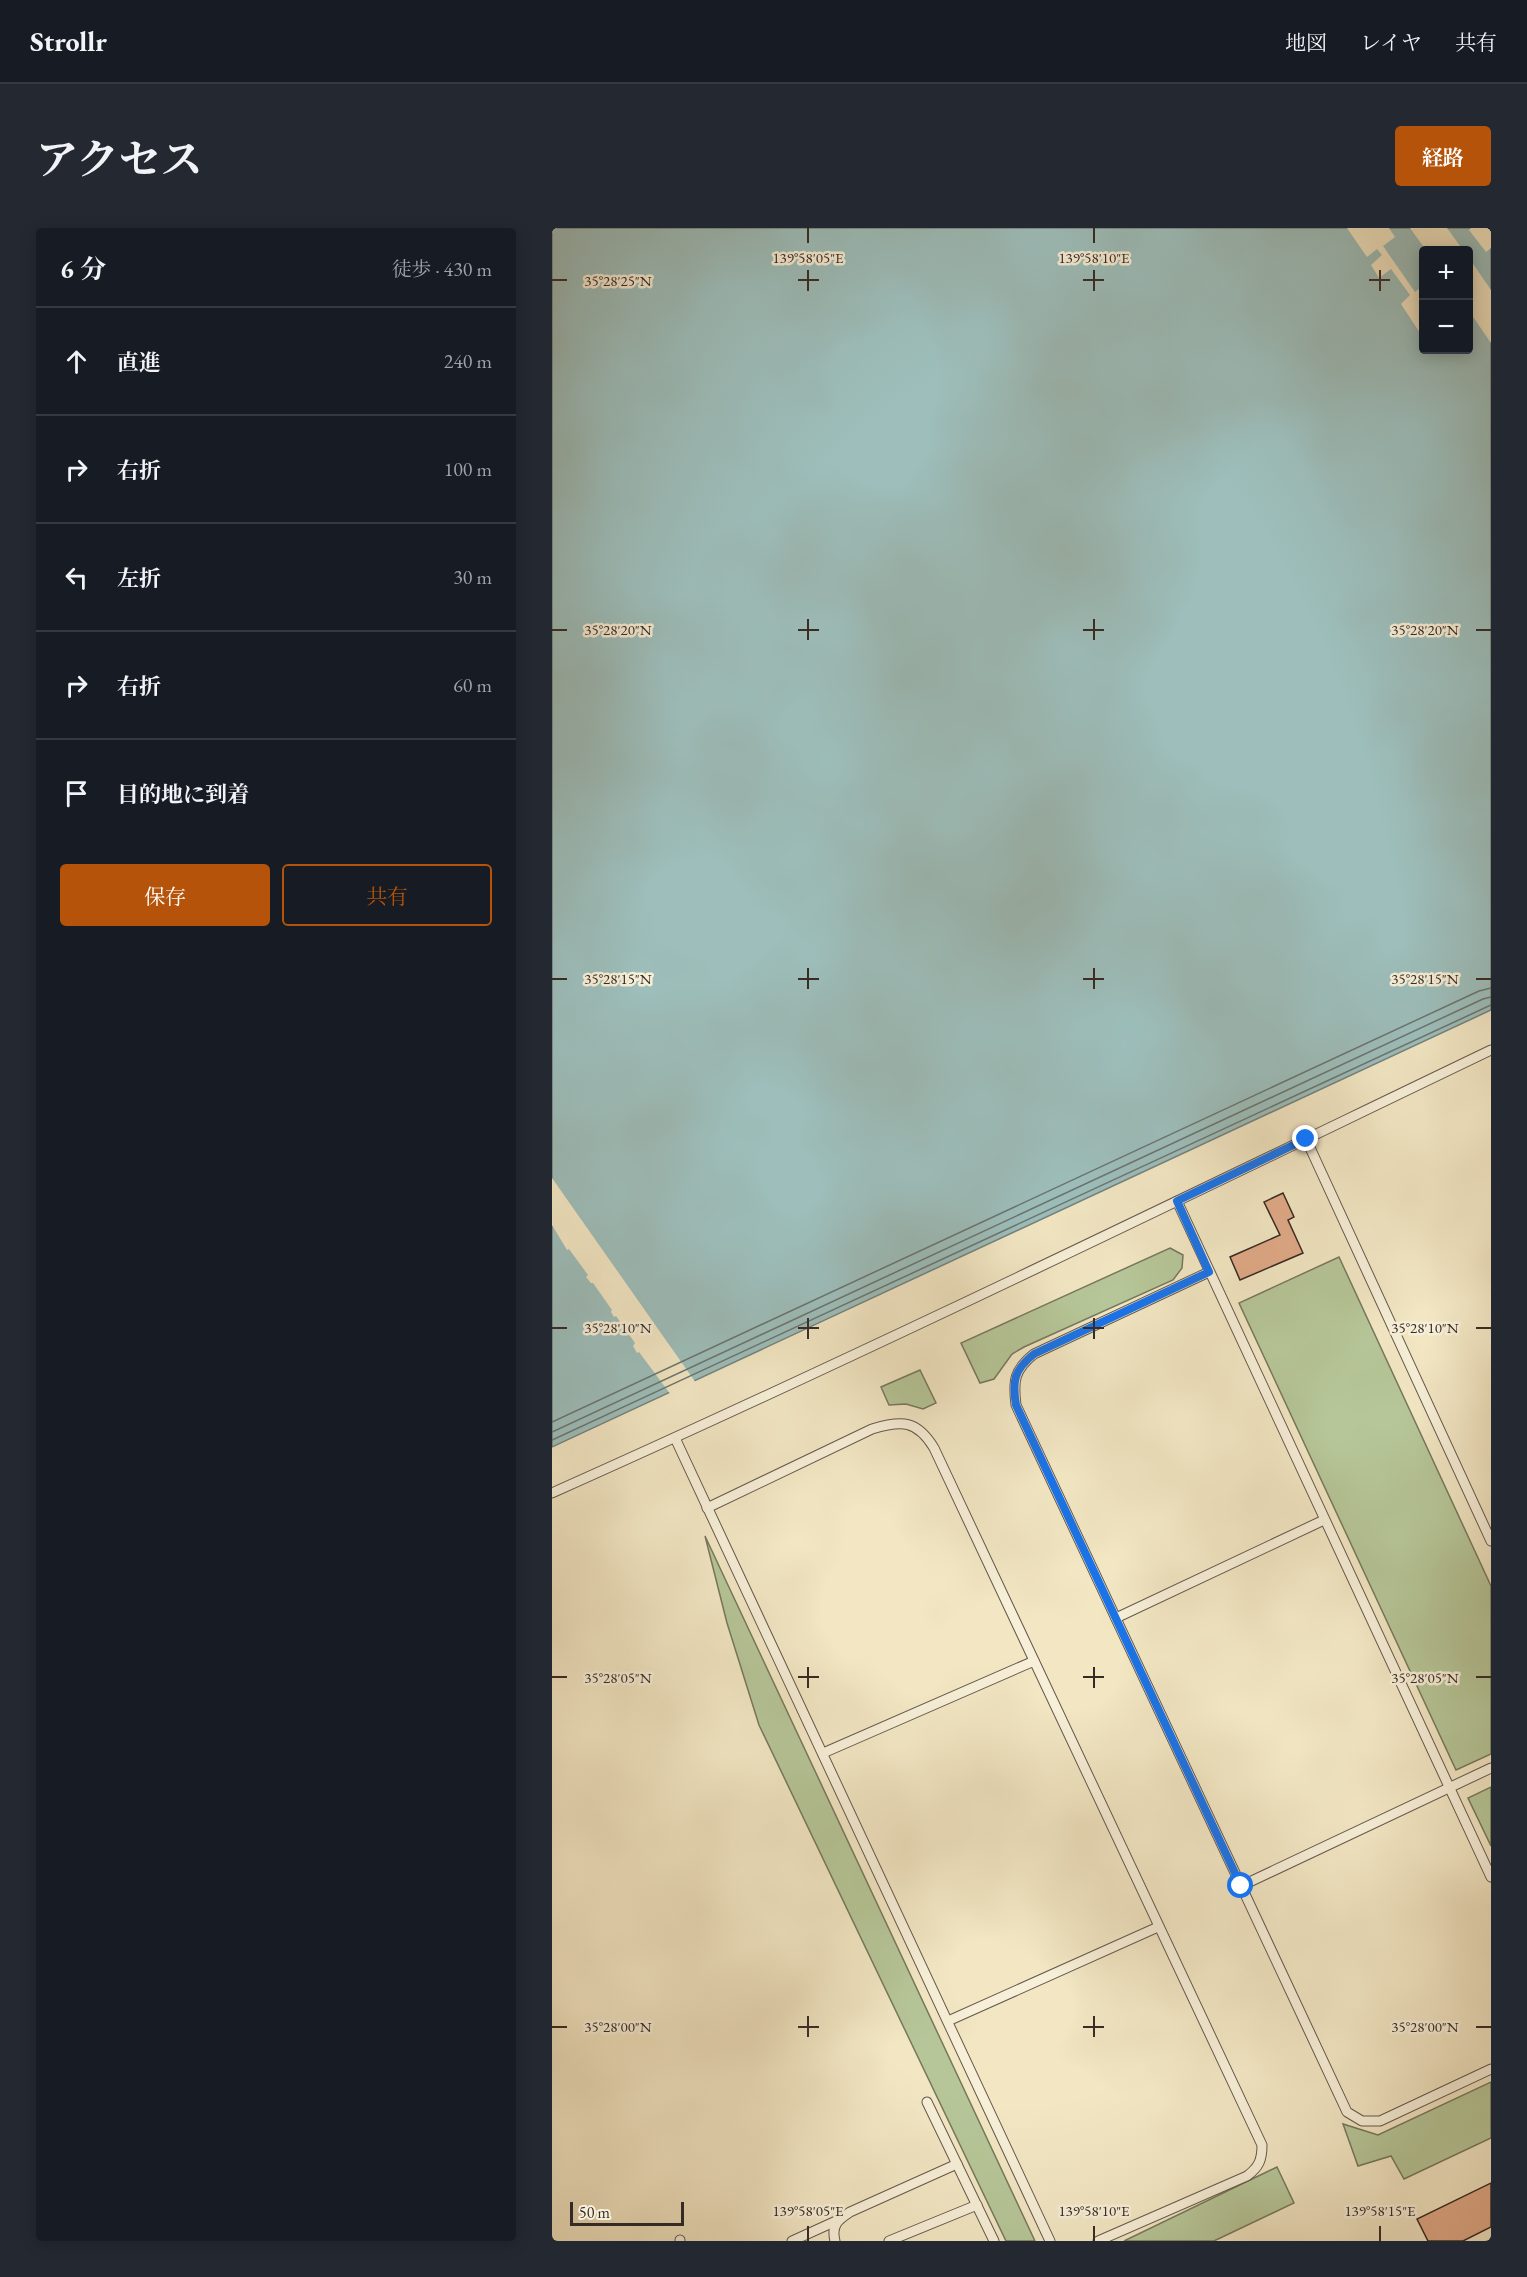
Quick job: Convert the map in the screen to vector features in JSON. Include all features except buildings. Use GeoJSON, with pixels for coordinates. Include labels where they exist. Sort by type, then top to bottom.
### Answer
{"type":"FeatureCollection","features":[{"type":"Feature","properties":{"kind":"lane"},"geometry":{"type":"LineString","coordinates":[[552,1493],[675,1438],[1491,1050]]}},
{"type":"Feature","properties":{"kind":"lane"},"geometry":{"type":"LineString","coordinates":[[1306,1139],[1491,1541]]}},
{"type":"Feature","properties":{"kind":"lane"},"geometry":{"type":"LineString","coordinates":[[1177,1201],[1491,1877]]}},
{"type":"Feature","properties":{"kind":"lane"},"geometry":{"type":"LineString","coordinates":[[1209,1272],[1034,1354],[1022,1364],[1016,1374],[1014,1389],[1016,1405],[1347,2112],[1362,2121],[1380,2121],[1491,2069]]}},
{"type":"Feature","properties":{"kind":"lane"},"geometry":{"type":"LineString","coordinates":[[707,1508],[872,1429],[892,1423],[908,1423],[927,1435],[934,1448],[1262,2145],[1262,2157],[1258,2168],[1247,2176],[1098,2241]]}},
{"type":"Feature","properties":{"kind":"lane"},"geometry":{"type":"LineString","coordinates":[[675,1438],[1050,2241]]}},
{"type":"Feature","properties":{"kind":"lane"},"geometry":{"type":"LineString","coordinates":[[1116,1618],[1324,1520]]}},
{"type":"Feature","properties":{"kind":"lane"},"geometry":{"type":"LineString","coordinates":[[823,1753],[1034,1661]]}},
{"type":"Feature","properties":{"kind":"lane"},"geometry":{"type":"LineString","coordinates":[[1241,1886],[1491,1768]]}},
{"type":"Feature","properties":{"kind":"lane"},"geometry":{"type":"LineString","coordinates":[[948,2020],[1158,1927]]}},
{"type":"Feature","properties":{"kind":"lane"},"geometry":{"type":"LineString","coordinates":[[927,2102],[994,2241]]}},
{"type":"Feature","properties":{"kind":"lane"},"geometry":{"type":"LineString","coordinates":[[792,2241],[957,2164]]}},
{"type":"Feature","properties":{"kind":"lane"},"geometry":{"type":"LineString","coordinates":[[889,2241],[977,2205]]}},
{"type":"Feature","properties":{"kind":"lane"},"geometry":{"type":"LineString","coordinates":[[835,2241],[836,2221]]}},
{"type":"Feature","properties":{"kind":"green space"},"geometry":{"type":"Polygon","coordinates":[[[1170,1248],[1183,1255],[1182,1268],[1173,1280],[1024,1347],[1012,1354],[994,1379],[980,1383],[961,1343],[1170,1248]]]}},
{"type":"Feature","properties":{"kind":"green space"},"geometry":{"type":"Polygon","coordinates":[[[1339,1257],[1491,1586],[1491,1754],[1456,1770],[1239,1303],[1339,1257]]]}},
{"type":"Feature","properties":{"kind":"green space"},"geometry":{"type":"Polygon","coordinates":[[[920,1370],[936,1403],[923,1409],[906,1404],[889,1405],[881,1387],[920,1370]]]}},
{"type":"Feature","properties":{"kind":"green space"},"geometry":{"type":"Polygon","coordinates":[[[705,1536],[1035,2241],[1006,2241],[759,1725],[727,1623],[705,1536]]]}},
{"type":"Feature","properties":{"kind":"green space"},"geometry":{"type":"Polygon","coordinates":[[[1491,1787],[1491,1846],[1468,1798],[1491,1787]]]}},
{"type":"Feature","properties":{"kind":"green space"},"geometry":{"type":"Polygon","coordinates":[[[1491,2082],[1491,2138],[1404,2179],[1391,2156],[1358,2166],[1343,2124],[1378,2135],[1491,2082]]]}},
{"type":"Feature","properties":{"kind":"green space"},"geometry":{"type":"Polygon","coordinates":[[[1277,2167],[1294,2203],[1214,2241],[1124,2241],[1277,2167]]]}},
{"type":"Feature","properties":{"kind":"water"},"geometry":{"type":"Polygon","coordinates":[[[552,228],[1491,228],[1491,1010],[552,1447],[552,228]]]}},
{"type":"Feature","properties":{"kind":"pier"},"geometry":{"type":"Polygon","coordinates":[[[1347,228],[1389,228],[1395,237],[1383,246],[1415,292],[1419,289],[1419,331],[1401,304],[1410,295],[1391,269],[1379,278],[1371,265],[1382,255],[1377,249],[1367,257],[1347,228]]]}},
{"type":"Feature","properties":{"kind":"pier"},"geometry":{"type":"Polygon","coordinates":[[[1410,228],[1447,228],[1460,246],[1423,246],[1410,228]]]}},
{"type":"Feature","properties":{"kind":"pier"},"geometry":{"type":"Polygon","coordinates":[[[1471,228],[1491,228],[1491,248],[1486,252],[1469,230],[1471,228]]]}},
{"type":"Feature","properties":{"kind":"pier"},"geometry":{"type":"Polygon","coordinates":[[[1473,264],[1491,290],[1491,343],[1473,317],[1473,264]]]}},
{"type":"Feature","properties":{"kind":"pier"},"geometry":{"type":"Polygon","coordinates":[[[552,1178],[696,1383],[671,1395],[639,1352],[637,1353],[633,1346],[635,1343],[616,1316],[614,1317],[612,1310],[586,1277],[588,1275],[569,1249],[567,1250],[552,1225],[552,1178]]]}},
{"type":"Feature","properties":{"kind":"route"},"geometry":{"type":"LineString","coordinates":[[1241,1886],[1016,1405],[1014,1389],[1016,1374],[1022,1364],[1034,1354],[1209,1272],[1177,1201],[1306,1139]]}}]}
